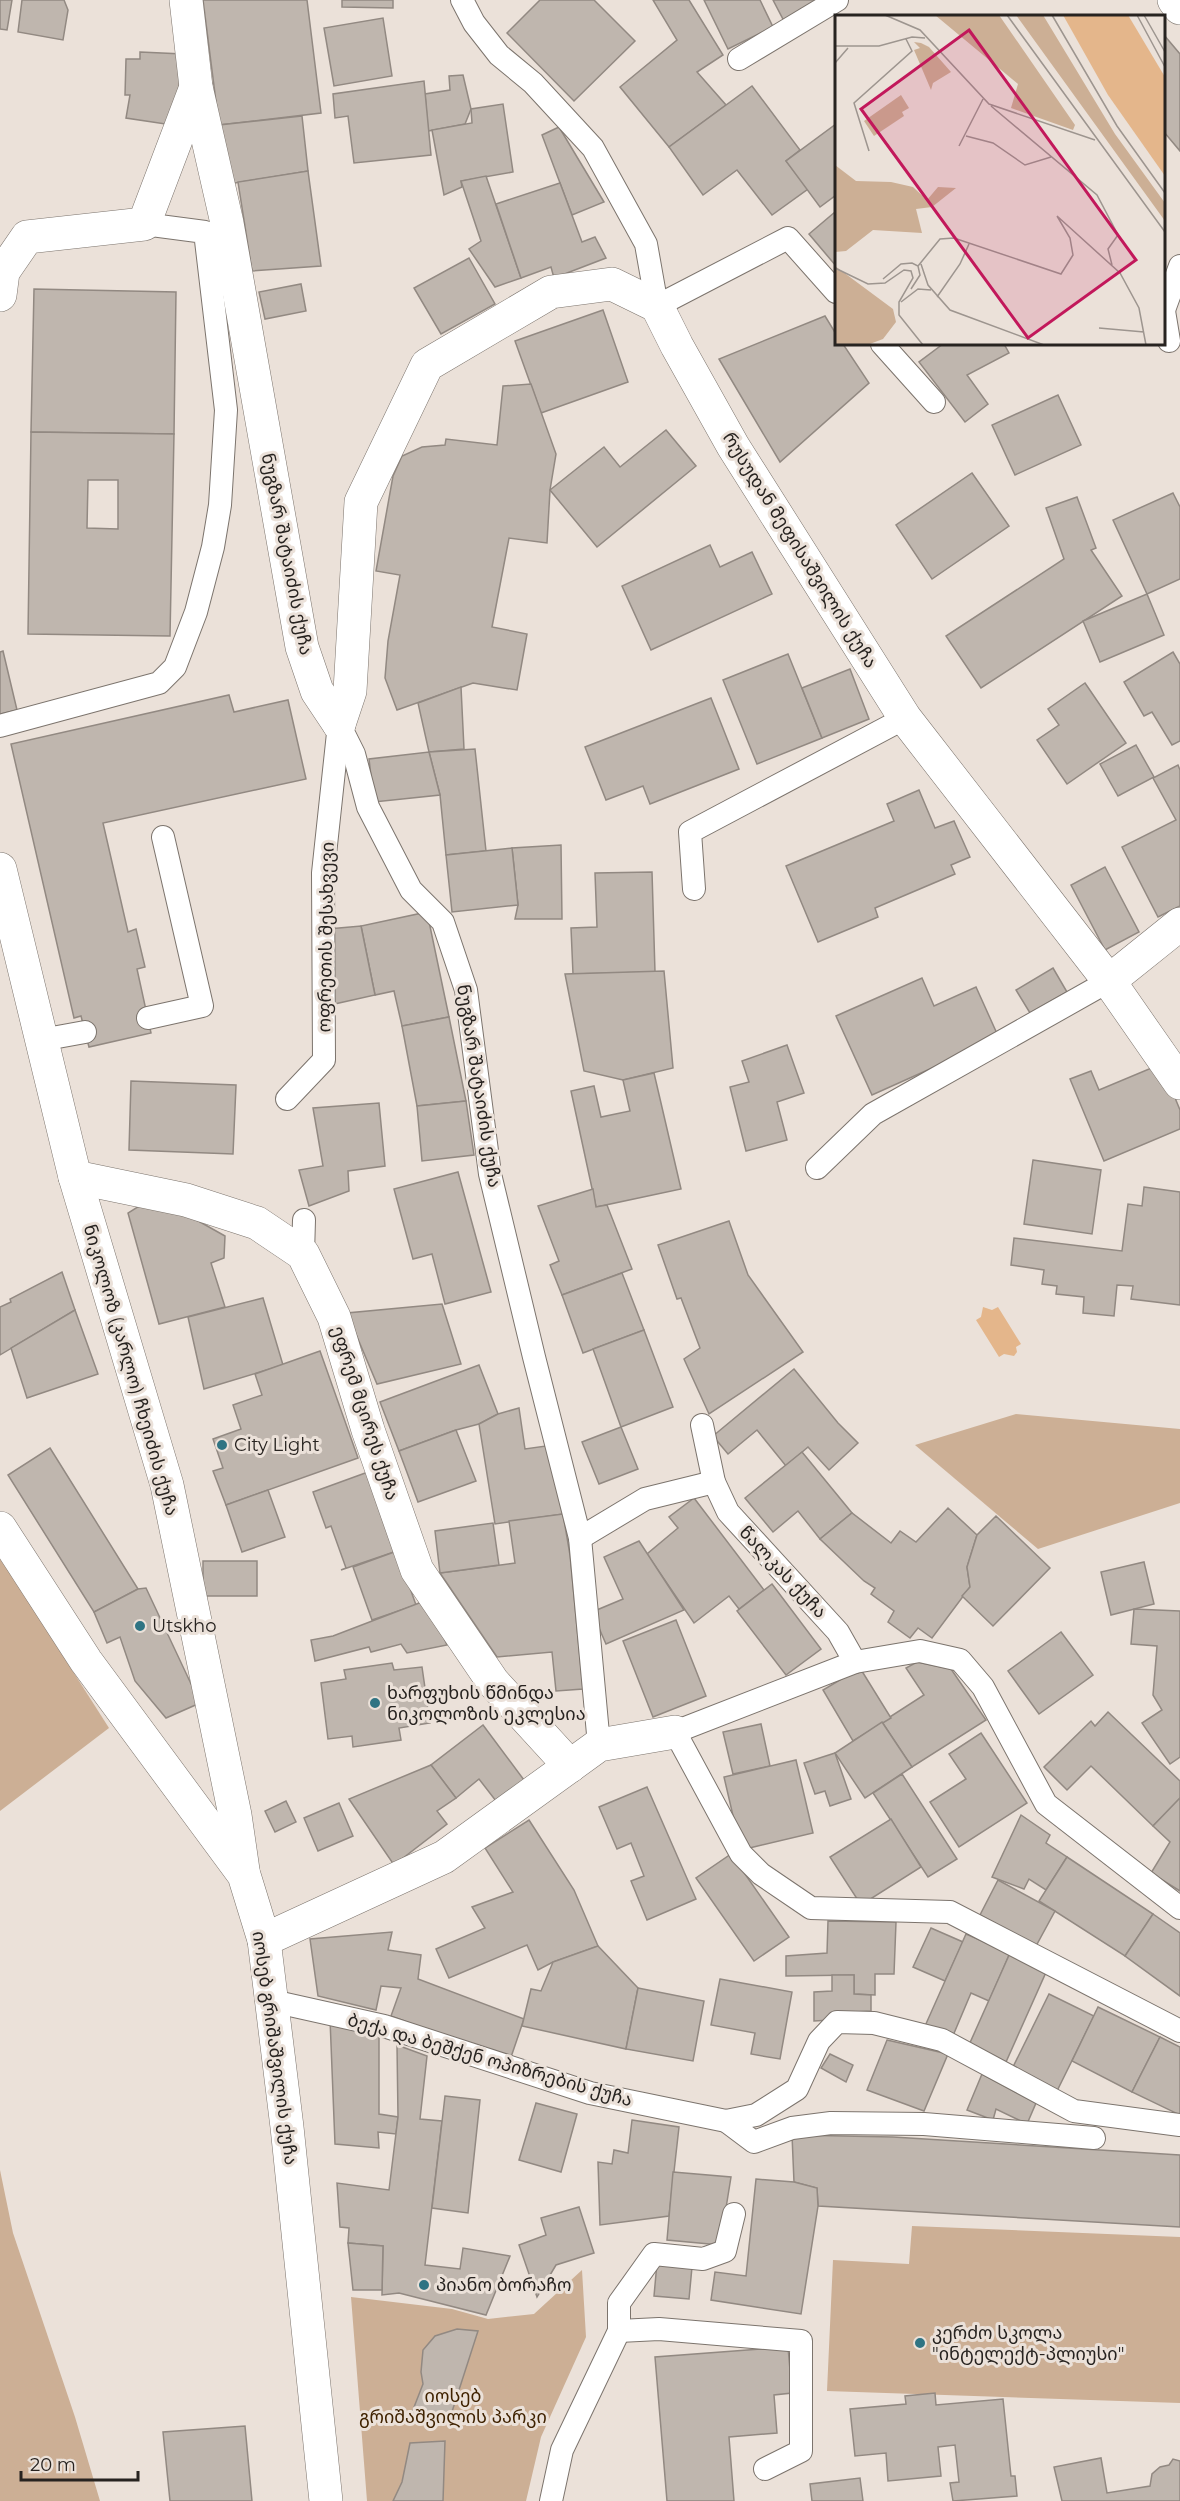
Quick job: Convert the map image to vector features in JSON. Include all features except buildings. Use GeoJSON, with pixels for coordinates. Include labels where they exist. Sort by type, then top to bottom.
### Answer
{"type":"FeatureCollection","features":[{"type":"Feature","properties":{"kind":"street","name":"ნუგზარ შატაიძის ქუჩა"},"geometry":{"type":"LineString","coordinates":[[186,0],[196,87],[227,223],[302,647],[317,691],[339,724]]}},
{"type":"Feature","properties":{"kind":"street"},"geometry":{"type":"LineString","coordinates":[[1174,0],[1180,8]]}},
{"type":"Feature","properties":{"kind":"street"},"geometry":{"type":"LineString","coordinates":[[0,295],[3,272],[27,237],[144,224],[196,87]]}},
{"type":"Feature","properties":{"kind":"street"},"geometry":{"type":"LineString","coordinates":[[339,724],[350,690],[361,502],[427,365],[551,292],[612,284],[657,306]]}},
{"type":"Feature","properties":{"kind":"street","name":"რუსუდან მეფისაშვილის ქუჩა"},"geometry":{"type":"LineString","coordinates":[[657,306],[733,446],[905,718],[1109,981],[1180,1083]]}},
{"type":"Feature","properties":{"kind":"street","name":"ნიკოლოზ (კარლო) ჩხეიძის ქუჩა"},"geometry":{"type":"LineString","coordinates":[[0,869],[75,1178],[167,1485],[235,1815],[244,1875]]}},
{"type":"Feature","properties":{"kind":"street"},"geometry":{"type":"LineString","coordinates":[[1109,981],[1180,924]]}},
{"type":"Feature","properties":{"kind":"street"},"geometry":{"type":"LineString","coordinates":[[75,1178],[186,1200],[257,1224],[303,1254]]}},
{"type":"Feature","properties":{"kind":"street","name":"ეფრემ მცირეს ქუჩა"},"geometry":{"type":"LineString","coordinates":[[303,1254],[334,1317],[368,1430],[417,1570],[493,1682],[570,1766]]}},
{"type":"Feature","properties":{"kind":"street","name":"იოსებ გრიშაშვილის ქუჩა"},"geometry":{"type":"LineString","coordinates":[[0,1528],[86,1660],[244,1875],[264,1940],[272,2001],[326,2501]]}},
{"type":"Feature","properties":{"kind":"street"},"geometry":{"type":"LineString","coordinates":[[264,1940],[444,1857],[599,1745],[675,1731]]}},
{"type":"Feature","properties":{"kind":"lane","name":"რუსუდან მეფისაშვილის ქუჩა"},"geometry":{"type":"LineString","coordinates":[[462,0],[474,23],[499,55],[534,83],[593,148],[646,244],[657,306]]}},
{"type":"Feature","properties":{"kind":"lane"},"geometry":{"type":"LineString","coordinates":[[739,59],[837,0]]}},
{"type":"Feature","properties":{"kind":"lane"},"geometry":{"type":"LineString","coordinates":[[0,726],[159,683],[176,667],[196,612],[213,547],[220,505],[226,410],[205,232],[144,224]]}},
{"type":"Feature","properties":{"kind":"lane"},"geometry":{"type":"LineString","coordinates":[[657,306],[788,237],[835,290]]}},
{"type":"Feature","properties":{"kind":"lane"},"geometry":{"type":"LineString","coordinates":[[1165,308],[1180,267]]}},
{"type":"Feature","properties":{"kind":"lane"},"geometry":{"type":"LineString","coordinates":[[1165,317],[1169,341]]}},
{"type":"Feature","properties":{"kind":"lane"},"geometry":{"type":"LineString","coordinates":[[883,345],[934,402]]}},
{"type":"Feature","properties":{"kind":"lane"},"geometry":{"type":"LineString","coordinates":[[694,889],[690,832],[905,718]]}},
{"type":"Feature","properties":{"kind":"lane","name":"ოფრეთის შესახვევი"},"geometry":{"type":"LineString","coordinates":[[287,1099],[324,1060],[323,873],[339,724]]}},
{"type":"Feature","properties":{"kind":"lane","name":"ნუგზარ შატაიძის ქუჩა"},"geometry":{"type":"LineString","coordinates":[[339,724],[354,754],[368,807],[411,890],[443,922],[466,990],[490,1174],[580,1538],[599,1745]]}},
{"type":"Feature","properties":{"kind":"lane"},"geometry":{"type":"LineString","coordinates":[[148,1018],[202,1006],[163,837]]}},
{"type":"Feature","properties":{"kind":"lane"},"geometry":{"type":"LineString","coordinates":[[817,1168],[873,1114],[1109,981]]}},
{"type":"Feature","properties":{"kind":"lane"},"geometry":{"type":"LineString","coordinates":[[42,1040],[85,1032]]}},
{"type":"Feature","properties":{"kind":"lane"},"geometry":{"type":"LineString","coordinates":[[303,1254],[304,1220]]}},
{"type":"Feature","properties":{"kind":"lane","name":"წალკას ქუჩა"},"geometry":{"type":"LineString","coordinates":[[702,1425],[714,1482],[728,1512],[838,1632],[855,1662]]}},
{"type":"Feature","properties":{"kind":"lane"},"geometry":{"type":"LineString","coordinates":[[580,1538],[645,1499],[714,1482]]}},
{"type":"Feature","properties":{"kind":"lane"},"geometry":{"type":"LineString","coordinates":[[1180,1908],[1046,1804],[983,1687],[960,1660],[920,1651],[855,1662],[675,1731],[741,1854],[761,1874],[811,1908],[950,1912],[1180,2031]]}},
{"type":"Feature","properties":{"kind":"lane","name":"ბექა და ბეშქენ ოპიზრების ქუჩა"},"geometry":{"type":"LineString","coordinates":[[272,2001],[384,2026],[590,2093],[726,2121],[756,2115],[797,2089],[819,2041],[837,2022],[874,2023],[942,2040],[1074,2111],[1180,2125]]}},
{"type":"Feature","properties":{"kind":"lane"},"geometry":{"type":"LineString","coordinates":[[726,2121],[754,2142],[792,2128],[831,2123],[924,2124],[1094,2138]]}},
{"type":"Feature","properties":{"kind":"lane"},"geometry":{"type":"LineString","coordinates":[[551,2501],[561,2450],[619,2331],[619,2303],[654,2254],[703,2259],[725,2251],[734,2214]]}},
{"type":"Feature","properties":{"kind":"lane"},"geometry":{"type":"LineString","coordinates":[[619,2331],[659,2329],[801,2341],[801,2451],[765,2469]]}},
{"type":"Feature","properties":{"kind":"green space"},"geometry":{"type":"Polygon","coordinates":[[[1016,1414],[1180,1429],[1180,1503],[1038,1549],[915,1445],[1016,1414]]]}},
{"type":"Feature","properties":{"kind":"green space"},"geometry":{"type":"Polygon","coordinates":[[[0,1557],[109,1728],[0,1811],[0,1557]]]}},
{"type":"Feature","properties":{"kind":"green space"},"geometry":{"type":"Polygon","coordinates":[[[0,2170],[13,2233],[75,2417],[100,2501],[0,2501],[0,2170]]]}},
{"type":"Feature","properties":{"kind":"green space"},"geometry":{"type":"Polygon","coordinates":[[[912,2226],[1180,2237],[1180,2403],[827,2391],[833,2260],[909,2264],[912,2226]]]}},
{"type":"Feature","properties":{"kind":"green space","name":"იოსებ გრიშაშვილის პარკი"},"geometry":{"type":"Polygon","coordinates":[[[582,2270],[586,2337],[541,2437],[526,2501],[367,2501],[351,2297],[452,2309],[488,2319],[534,2314],[582,2270]]]}},
{"type":"Feature","properties":{"kind":"shaded area"},"geometry":{"type":"Polygon","coordinates":[[[983,1307],[992,1310],[998,1307],[1021,1344],[1016,1347],[1017,1352],[1014,1356],[1004,1354],[999,1357],[976,1320],[981,1317],[983,1307]]]}},
{"type":"Feature","properties":{"kind":"place","name":"City Light"},"geometry":{"type":"Point","coordinates":[222,1445]}},
{"type":"Feature","properties":{"kind":"place","name":"Utskho"},"geometry":{"type":"Point","coordinates":[140,1626]}},
{"type":"Feature","properties":{"kind":"place","name":"ხარფუხის წმინდა ნიკოლოზის ეკლესია"},"geometry":{"type":"Point","coordinates":[375,1703]}},
{"type":"Feature","properties":{"kind":"place","name":"პიანო ბორაჩო"},"geometry":{"type":"Point","coordinates":[424,2285]}},
{"type":"Feature","properties":{"kind":"place","name":"კერძო სკოლა \"ინტელექტ-პლიუსი\""},"geometry":{"type":"Point","coordinates":[920,2343]}}]}
